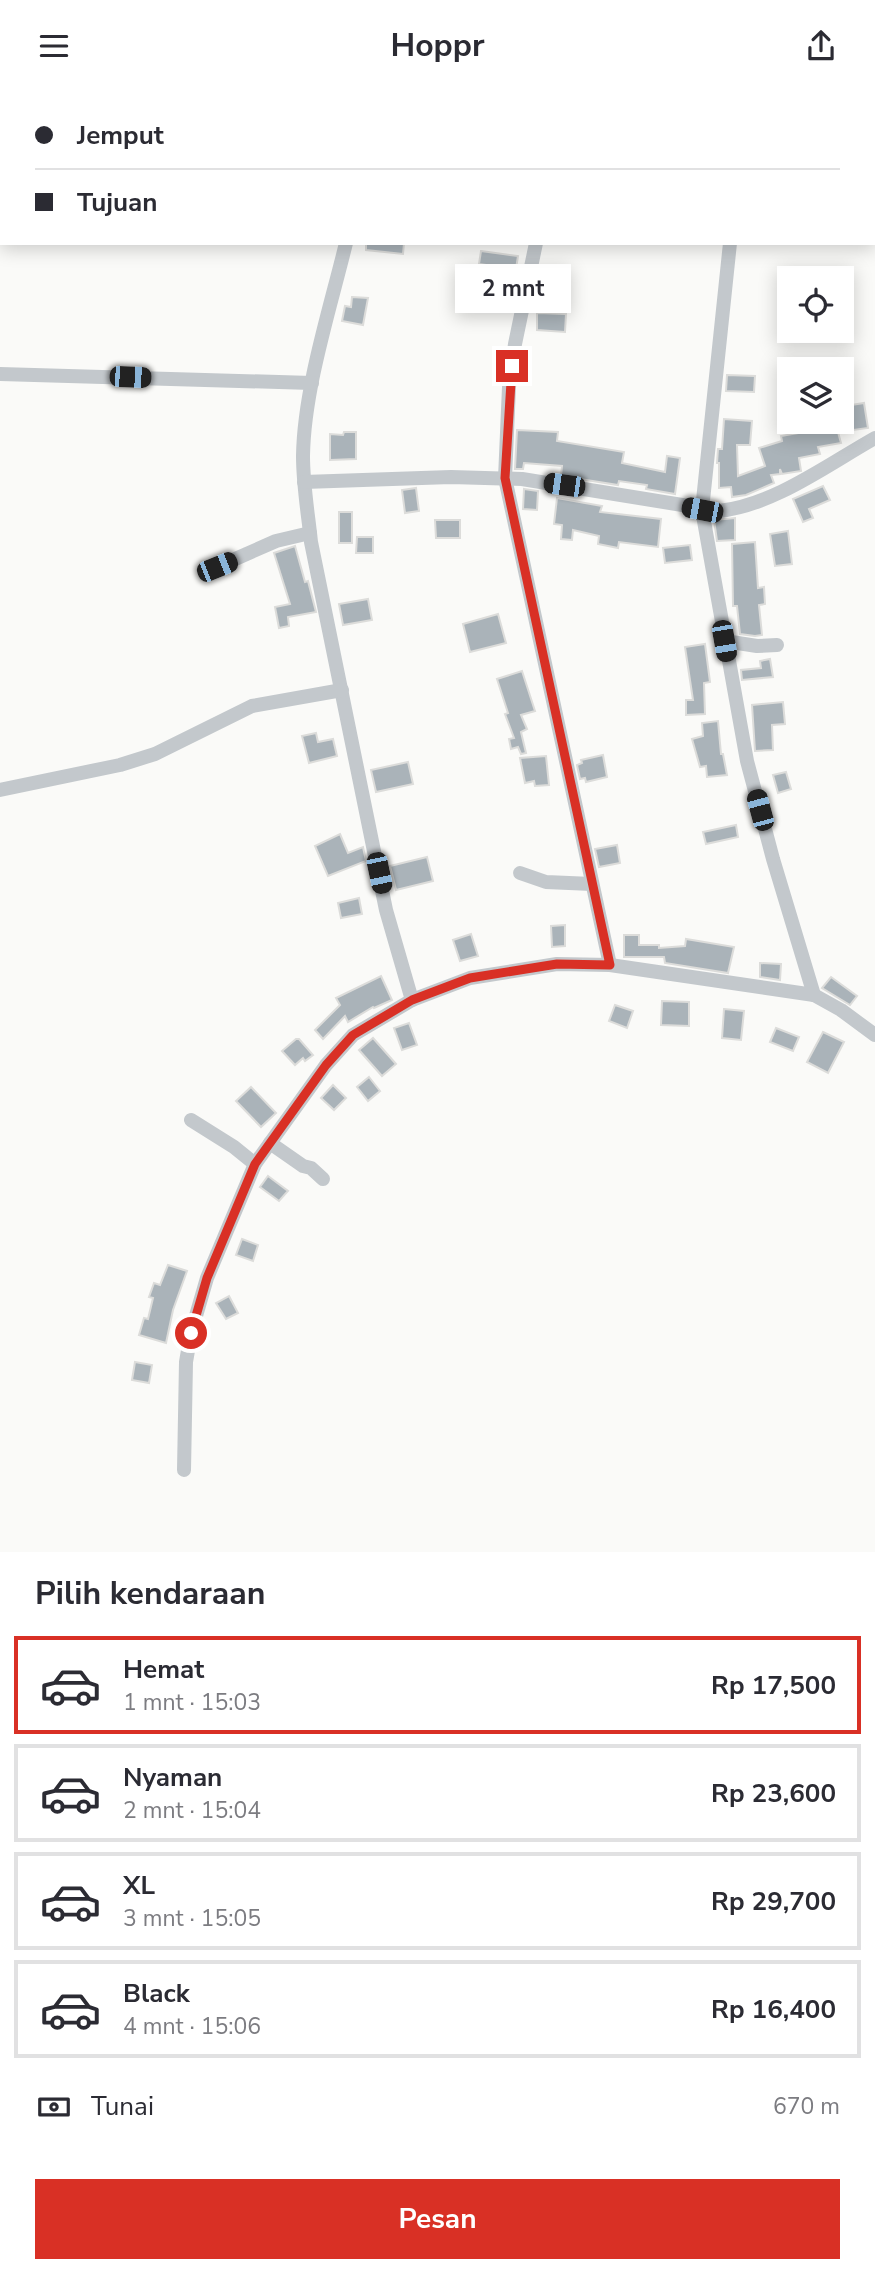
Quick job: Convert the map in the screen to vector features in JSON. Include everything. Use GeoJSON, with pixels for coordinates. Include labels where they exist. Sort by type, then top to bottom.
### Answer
{"type":"FeatureCollection","features":[{"type":"Feature","properties":{"kind":"street"},"geometry":{"type":"LineString","coordinates":[[346,245],[312,383],[303,453],[304,482],[310,533],[386,909],[412,1000]]}},
{"type":"Feature","properties":{"kind":"street"},"geometry":{"type":"LineString","coordinates":[[536,245],[509,387],[505,478],[610,965]]}},
{"type":"Feature","properties":{"kind":"street"},"geometry":{"type":"LineString","coordinates":[[730,245],[702,510],[747,761],[814,995]]}},
{"type":"Feature","properties":{"kind":"street"},"geometry":{"type":"LineString","coordinates":[[0,374],[312,383]]}},
{"type":"Feature","properties":{"kind":"street"},"geometry":{"type":"LineString","coordinates":[[304,482],[505,478],[585,488],[719,511],[743,508],[771,497],[875,438]]}},
{"type":"Feature","properties":{"kind":"street"},"geometry":{"type":"LineString","coordinates":[[217,567],[276,541],[310,533]]}},
{"type":"Feature","properties":{"kind":"street"},"geometry":{"type":"LineString","coordinates":[[724,641],[757,646],[776,645]]}},
{"type":"Feature","properties":{"kind":"street"},"geometry":{"type":"LineString","coordinates":[[0,790],[108,768],[155,754],[252,706],[342,690]]}},
{"type":"Feature","properties":{"kind":"street"},"geometry":{"type":"LineString","coordinates":[[520,873],[546,882],[592,884]]}},
{"type":"Feature","properties":{"kind":"street"},"geometry":{"type":"LineString","coordinates":[[184,1469],[185,1380],[191,1333],[207,1278],[255,1164],[342,1046],[374,1021],[412,1000],[470,978],[557,964],[610,965],[814,995],[841,1010],[875,1035]]}},
{"type":"Feature","properties":{"kind":"street"},"geometry":{"type":"LineString","coordinates":[[191,1120],[234,1147],[255,1164]]}},
{"type":"Feature","properties":{"kind":"street"},"geometry":{"type":"LineString","coordinates":[[270,1143],[303,1166],[311,1168],[323,1179]]}},
{"type":"Feature","properties":{"kind":"building"},"geometry":{"type":"Polygon","coordinates":[[[366,245],[404,245],[403,254],[366,250],[366,245]]]}},
{"type":"Feature","properties":{"kind":"building"},"geometry":{"type":"Polygon","coordinates":[[[481,251],[518,256],[516,269],[479,264],[481,251]]]}},
{"type":"Feature","properties":{"kind":"building"},"geometry":{"type":"Polygon","coordinates":[[[352,297],[368,298],[363,325],[342,321],[345,306],[351,307],[352,297]]]}},
{"type":"Feature","properties":{"kind":"building"},"geometry":{"type":"Polygon","coordinates":[[[537,313],[566,314],[565,332],[537,330],[537,313]]]}},
{"type":"Feature","properties":{"kind":"building"},"geometry":{"type":"Polygon","coordinates":[[[727,375],[755,376],[754,392],[726,391],[727,375]]]}},
{"type":"Feature","properties":{"kind":"building"},"geometry":{"type":"Polygon","coordinates":[[[864,403],[868,428],[854,430],[854,405],[864,403]]]}},
{"type":"Feature","properties":{"kind":"building"},"geometry":{"type":"Polygon","coordinates":[[[724,419],[752,421],[750,445],[737,445],[738,476],[765,466],[759,448],[782,441],[781,436],[839,434],[841,443],[818,447],[820,454],[799,458],[801,471],[782,474],[780,469],[780,474],[771,475],[774,483],[746,495],[732,497],[731,487],[719,488],[718,449],[722,449],[724,419]]]}},
{"type":"Feature","properties":{"kind":"building"},"geometry":{"type":"Polygon","coordinates":[[[517,430],[558,432],[557,441],[624,452],[622,463],[665,472],[667,456],[680,458],[675,494],[646,489],[647,485],[619,481],[618,485],[561,476],[562,466],[524,463],[523,469],[515,469],[517,430]]]}},
{"type":"Feature","properties":{"kind":"building"},"geometry":{"type":"Polygon","coordinates":[[[344,432],[356,432],[356,459],[330,460],[330,434],[343,435],[344,432]]]}},
{"type":"Feature","properties":{"kind":"building"},"geometry":{"type":"Polygon","coordinates":[[[823,486],[830,500],[809,509],[813,518],[803,522],[793,499],[823,486]]]}},
{"type":"Feature","properties":{"kind":"building"},"geometry":{"type":"Polygon","coordinates":[[[416,488],[419,511],[405,513],[402,490],[416,488]]]}},
{"type":"Feature","properties":{"kind":"building"},"geometry":{"type":"Polygon","coordinates":[[[524,489],[538,491],[537,510],[523,509],[524,489]]]}},
{"type":"Feature","properties":{"kind":"building"},"geometry":{"type":"Polygon","coordinates":[[[557,498],[602,506],[600,512],[661,519],[658,547],[619,542],[618,548],[598,544],[599,536],[573,530],[572,540],[561,539],[562,525],[554,524],[557,498]]]}},
{"type":"Feature","properties":{"kind":"building"},"geometry":{"type":"Polygon","coordinates":[[[339,512],[352,512],[352,543],[339,543],[339,512]]]}},
{"type":"Feature","properties":{"kind":"building"},"geometry":{"type":"Polygon","coordinates":[[[735,518],[735,540],[717,541],[714,520],[735,518]]]}},
{"type":"Feature","properties":{"kind":"building"},"geometry":{"type":"Polygon","coordinates":[[[435,520],[460,520],[460,538],[436,538],[435,520]]]}},
{"type":"Feature","properties":{"kind":"building"},"geometry":{"type":"Polygon","coordinates":[[[788,531],[792,564],[775,566],[770,534],[788,531]]]}},
{"type":"Feature","properties":{"kind":"building"},"geometry":{"type":"Polygon","coordinates":[[[357,537],[373,537],[373,553],[356,553],[357,537]]]}},
{"type":"Feature","properties":{"kind":"building"},"geometry":{"type":"Polygon","coordinates":[[[755,542],[758,588],[764,587],[765,604],[759,605],[762,635],[755,636],[740,634],[737,606],[733,606],[732,544],[755,542]]]}},
{"type":"Feature","properties":{"kind":"building"},"geometry":{"type":"Polygon","coordinates":[[[690,545],[692,560],[665,563],[663,548],[690,545]]]}},
{"type":"Feature","properties":{"kind":"building"},"geometry":{"type":"Polygon","coordinates":[[[295,546],[316,612],[288,617],[289,626],[279,628],[275,607],[290,604],[274,553],[295,546]]]}},
{"type":"Feature","properties":{"kind":"building"},"geometry":{"type":"Polygon","coordinates":[[[368,599],[372,620],[343,625],[339,604],[368,599]]]}},
{"type":"Feature","properties":{"kind":"building"},"geometry":{"type":"Polygon","coordinates":[[[498,614],[506,643],[470,652],[463,624],[498,614]]]}},
{"type":"Feature","properties":{"kind":"building"},"geometry":{"type":"Polygon","coordinates":[[[705,644],[710,682],[704,683],[705,714],[686,715],[686,700],[693,700],[685,647],[705,644]]]}},
{"type":"Feature","properties":{"kind":"building"},"geometry":{"type":"Polygon","coordinates":[[[770,659],[773,677],[742,680],[741,670],[761,668],[760,661],[770,659]]]}},
{"type":"Feature","properties":{"kind":"building"},"geometry":{"type":"Polygon","coordinates":[[[522,671],[535,711],[521,715],[527,729],[521,732],[526,753],[521,754],[518,747],[511,749],[509,739],[514,738],[497,679],[522,671]]]}},
{"type":"Feature","properties":{"kind":"building"},"geometry":{"type":"Polygon","coordinates":[[[783,702],[785,724],[772,725],[773,750],[755,751],[752,705],[783,702]]]}},
{"type":"Feature","properties":{"kind":"building"},"geometry":{"type":"Polygon","coordinates":[[[718,721],[721,754],[727,775],[707,777],[706,766],[700,767],[692,739],[703,736],[702,723],[718,721]]]}},
{"type":"Feature","properties":{"kind":"building"},"geometry":{"type":"Polygon","coordinates":[[[316,733],[318,742],[333,739],[337,756],[309,763],[302,736],[316,733]]]}},
{"type":"Feature","properties":{"kind":"building"},"geometry":{"type":"Polygon","coordinates":[[[603,755],[607,777],[586,782],[585,778],[580,779],[577,765],[582,763],[581,760],[603,755]]]}},
{"type":"Feature","properties":{"kind":"building"},"geometry":{"type":"Polygon","coordinates":[[[546,756],[549,785],[535,786],[534,781],[525,783],[520,758],[546,756]]]}},
{"type":"Feature","properties":{"kind":"building"},"geometry":{"type":"Polygon","coordinates":[[[408,762],[413,784],[376,792],[371,770],[408,762]]]}},
{"type":"Feature","properties":{"kind":"building"},"geometry":{"type":"Polygon","coordinates":[[[786,772],[791,789],[778,793],[773,775],[786,772]]]}},
{"type":"Feature","properties":{"kind":"building"},"geometry":{"type":"Polygon","coordinates":[[[736,825],[738,837],[706,844],[703,832],[736,825]]]}},
{"type":"Feature","properties":{"kind":"building"},"geometry":{"type":"Polygon","coordinates":[[[340,834],[348,853],[363,847],[366,861],[328,876],[315,846],[340,834]]]}},
{"type":"Feature","properties":{"kind":"building"},"geometry":{"type":"Polygon","coordinates":[[[617,845],[620,863],[599,867],[595,849],[617,845]]]}},
{"type":"Feature","properties":{"kind":"building"},"geometry":{"type":"Polygon","coordinates":[[[427,857],[433,881],[396,890],[390,866],[427,857]]]}},
{"type":"Feature","properties":{"kind":"building"},"geometry":{"type":"Polygon","coordinates":[[[359,898],[362,914],[341,918],[338,903],[359,898]]]}},
{"type":"Feature","properties":{"kind":"building"},"geometry":{"type":"Polygon","coordinates":[[[565,925],[565,946],[552,947],[551,926],[565,925]]]}},
{"type":"Feature","properties":{"kind":"building"},"geometry":{"type":"Polygon","coordinates":[[[471,934],[478,956],[460,961],[453,940],[471,934]]]}},
{"type":"Feature","properties":{"kind":"building"},"geometry":{"type":"Polygon","coordinates":[[[624,935],[639,935],[639,945],[659,945],[659,948],[685,946],[686,939],[734,947],[728,973],[665,963],[664,957],[624,957],[624,935]]]}},
{"type":"Feature","properties":{"kind":"building"},"geometry":{"type":"Polygon","coordinates":[[[760,963],[781,964],[780,980],[760,977],[760,963]]]}},
{"type":"Feature","properties":{"kind":"building"},"geometry":{"type":"Polygon","coordinates":[[[381,976],[392,1000],[373,1007],[348,1022],[345,1016],[323,1039],[315,1030],[340,1005],[336,998],[381,976]]]}},
{"type":"Feature","properties":{"kind":"building"},"geometry":{"type":"Polygon","coordinates":[[[831,977],[857,996],[850,1005],[822,988],[831,977]]]}},
{"type":"Feature","properties":{"kind":"building"},"geometry":{"type":"Polygon","coordinates":[[[662,1001],[689,1002],[689,1026],[661,1025],[662,1001]]]}},
{"type":"Feature","properties":{"kind":"building"},"geometry":{"type":"Polygon","coordinates":[[[615,1005],[633,1011],[627,1028],[609,1021],[615,1005]]]}},
{"type":"Feature","properties":{"kind":"building"},"geometry":{"type":"Polygon","coordinates":[[[724,1009],[744,1011],[741,1040],[722,1038],[724,1009]]]}},
{"type":"Feature","properties":{"kind":"building"},"geometry":{"type":"Polygon","coordinates":[[[409,1023],[417,1045],[402,1050],[394,1028],[409,1023]]]}},
{"type":"Feature","properties":{"kind":"building"},"geometry":{"type":"Polygon","coordinates":[[[776,1028],[799,1037],[793,1051],[770,1042],[776,1028]]]}},
{"type":"Feature","properties":{"kind":"building"},"geometry":{"type":"Polygon","coordinates":[[[823,1032],[844,1042],[828,1073],[807,1062],[823,1032]]]}},
{"type":"Feature","properties":{"kind":"building"},"geometry":{"type":"Polygon","coordinates":[[[373,1038],[396,1064],[382,1076],[359,1050],[373,1038]]]}},
{"type":"Feature","properties":{"kind":"building"},"geometry":{"type":"Polygon","coordinates":[[[296,1039],[313,1055],[305,1061],[303,1058],[295,1065],[282,1051],[296,1039]]]}},
{"type":"Feature","properties":{"kind":"building"},"geometry":{"type":"Polygon","coordinates":[[[369,1077],[380,1091],[368,1101],[357,1087],[369,1077]]]}},
{"type":"Feature","properties":{"kind":"building"},"geometry":{"type":"Polygon","coordinates":[[[333,1085],[346,1098],[334,1110],[321,1098],[333,1085]]]}},
{"type":"Feature","properties":{"kind":"building"},"geometry":{"type":"Polygon","coordinates":[[[251,1087],[276,1113],[261,1127],[236,1101],[251,1087]]]}},
{"type":"Feature","properties":{"kind":"building"},"geometry":{"type":"Polygon","coordinates":[[[268,1176],[288,1191],[279,1201],[260,1187],[268,1176]]]}},
{"type":"Feature","properties":{"kind":"building"},"geometry":{"type":"Polygon","coordinates":[[[242,1239],[258,1245],[253,1261],[236,1255],[242,1239]]]}},
{"type":"Feature","properties":{"kind":"building"},"geometry":{"type":"Polygon","coordinates":[[[168,1265],[187,1271],[173,1310],[166,1343],[139,1335],[144,1318],[148,1319],[153,1298],[149,1297],[154,1283],[160,1285],[168,1265]]]}},
{"type":"Feature","properties":{"kind":"building"},"geometry":{"type":"Polygon","coordinates":[[[229,1296],[238,1313],[226,1319],[216,1303],[229,1296]]]}},
{"type":"Feature","properties":{"kind":"building"},"geometry":{"type":"Polygon","coordinates":[[[135,1362],[152,1365],[149,1383],[132,1380],[135,1362]]]}},
{"type":"Feature","properties":{"kind":"route"},"geometry":{"type":"LineString","coordinates":[[191,1333],[207,1278],[255,1164],[291,1111],[353,1035],[412,1000],[470,978],[557,964],[610,965],[505,478],[512,366]]}}]}
